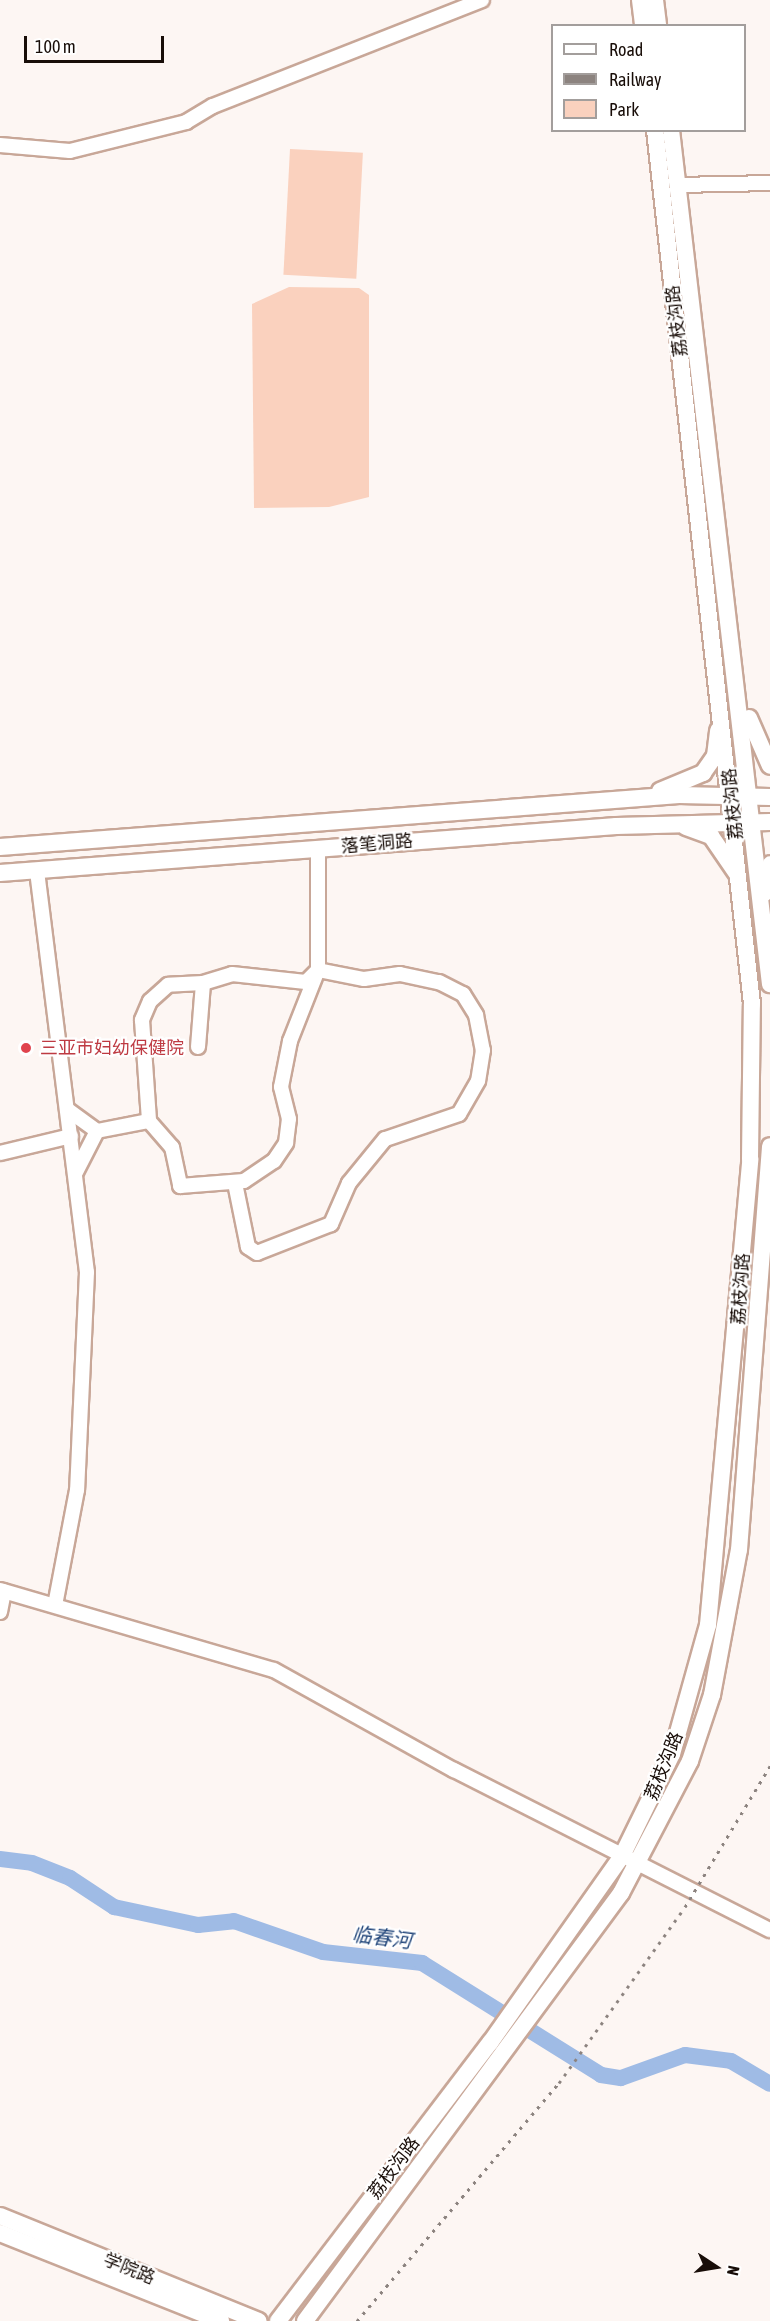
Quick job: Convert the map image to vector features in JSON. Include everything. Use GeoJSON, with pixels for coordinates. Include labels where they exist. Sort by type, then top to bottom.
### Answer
{"type":"FeatureCollection","features":[{"type":"Feature","properties":{"kind":"main road"},"geometry":{"type":"LineString","coordinates":[[640,0],[643,24]]}},
{"type":"Feature","properties":{"kind":"main road"},"geometry":{"type":"LineString","coordinates":[[655,0],[658,24]]}},
{"type":"Feature","properties":{"kind":"main road","name":"荔枝沟路"},"geometry":{"type":"LineString","coordinates":[[305,2321],[497,2047],[531,1986],[622,1856],[661,1779],[693,1690],[719,1548],[753,1080],[742,887],[733,796],[655,132]]}},
{"type":"Feature","properties":{"kind":"main road","name":"荔枝沟路"},"geometry":{"type":"LineString","coordinates":[[670,132],[751,796],[762,822],[764,908],[770,984]]}},
{"type":"Feature","properties":{"kind":"main road"},"geometry":{"type":"LineString","coordinates":[[738,691],[770,766]]}},
{"type":"Feature","properties":{"kind":"main road"},"geometry":{"type":"LineString","coordinates":[[640,798],[703,772],[715,756],[721,693]]}},
{"type":"Feature","properties":{"kind":"main road","name":"落笔洞路"},"geometry":{"type":"LineString","coordinates":[[0,847],[640,798],[770,797]]}},
{"type":"Feature","properties":{"kind":"main road"},"geometry":{"type":"LineString","coordinates":[[574,829],[619,812],[621,803],[613,801]]}},
{"type":"Feature","properties":{"kind":"main road","name":"落笔洞路"},"geometry":{"type":"LineString","coordinates":[[0,873],[574,829],[735,821],[762,822]]}},
{"type":"Feature","properties":{"kind":"main road"},"geometry":{"type":"LineString","coordinates":[[658,824],[711,836],[731,859],[742,887]]}},
{"type":"Feature","properties":{"kind":"main road","name":"荔枝沟路"},"geometry":{"type":"LineString","coordinates":[[278,2321],[497,2047],[545,1996],[639,1863],[690,1761],[727,1628],[740,1538],[770,1146]]}},
{"type":"Feature","properties":{"kind":"main road","name":"学院路"},"geometry":{"type":"LineString","coordinates":[[0,2216],[259,2321]]}},
{"type":"Feature","properties":{"kind":"main road","name":"学院路"},"geometry":{"type":"LineString","coordinates":[[0,2233],[221,2321]]}},
{"type":"Feature","properties":{"kind":"street"},"geometry":{"type":"LineString","coordinates":[[0,145],[69,151],[186,122],[213,105],[482,0]]}},
{"type":"Feature","properties":{"kind":"street"},"geometry":{"type":"LineString","coordinates":[[677,185],[770,183]]}},
{"type":"Feature","properties":{"kind":"street"},"geometry":{"type":"LineString","coordinates":[[318,849],[318,970],[290,1041],[281,1087],[289,1119],[286,1143],[274,1161],[235,1184],[180,1186],[172,1147],[149,1121],[142,1020],[150,1000],[168,985],[203,983],[232,974],[306,982],[318,970]]}},
{"type":"Feature","properties":{"kind":"street"},"geometry":{"type":"LineString","coordinates":[[764,908],[770,864]]}},
{"type":"Feature","properties":{"kind":"street"},"geometry":{"type":"LineString","coordinates":[[37,871],[87,1272],[76,1491],[55,1605]]}},
{"type":"Feature","properties":{"kind":"street"},"geometry":{"type":"LineString","coordinates":[[235,1184],[248,1247],[257,1253],[331,1224],[349,1183],[385,1139],[459,1114],[478,1081],[483,1050],[476,1015],[463,994],[439,982],[400,974],[364,979],[318,970]]}},
{"type":"Feature","properties":{"kind":"street"},"geometry":{"type":"LineString","coordinates":[[198,1047],[203,983]]}},
{"type":"Feature","properties":{"kind":"street"},"geometry":{"type":"LineString","coordinates":[[68,1110],[97,1131],[149,1121]]}},
{"type":"Feature","properties":{"kind":"street"},"geometry":{"type":"LineString","coordinates":[[76,1172],[97,1131]]}},
{"type":"Feature","properties":{"kind":"street"},"geometry":{"type":"LineString","coordinates":[[0,1153],[71,1136]]}},
{"type":"Feature","properties":{"kind":"street"},"geometry":{"type":"LineString","coordinates":[[0,1612],[2,1590],[274,1670],[622,1856],[770,1930]]}},
{"type":"Feature","properties":{"kind":"green space"},"geometry":{"type":"Polygon","coordinates":[[[290,149],[363,153],[356,279],[283,275],[290,149]]]}},
{"type":"Feature","properties":{"kind":"green space"},"geometry":{"type":"Polygon","coordinates":[[[289,287],[359,288],[369,295],[369,497],[329,507],[254,508],[252,304],[289,287]]]}},
{"type":"Feature","properties":{"kind":"waterway","name":"临春河"},"geometry":{"type":"LineString","coordinates":[[0,1859],[32,1863],[70,1878],[114,1907],[198,1925],[234,1921],[323,1952],[422,1963],[601,2075],[621,2078],[685,2055],[731,2061],[770,2084]]}},
{"type":"Feature","properties":{"kind":"railway"},"geometry":{"type":"LineString","coordinates":[[357,2321],[559,2083],[685,1907],[770,1766]]}},
{"type":"Feature","properties":{"kind":"place","name":"三亚市妇幼保健院"},"geometry":{"type":"Point","coordinates":[26,1048]}}]}
